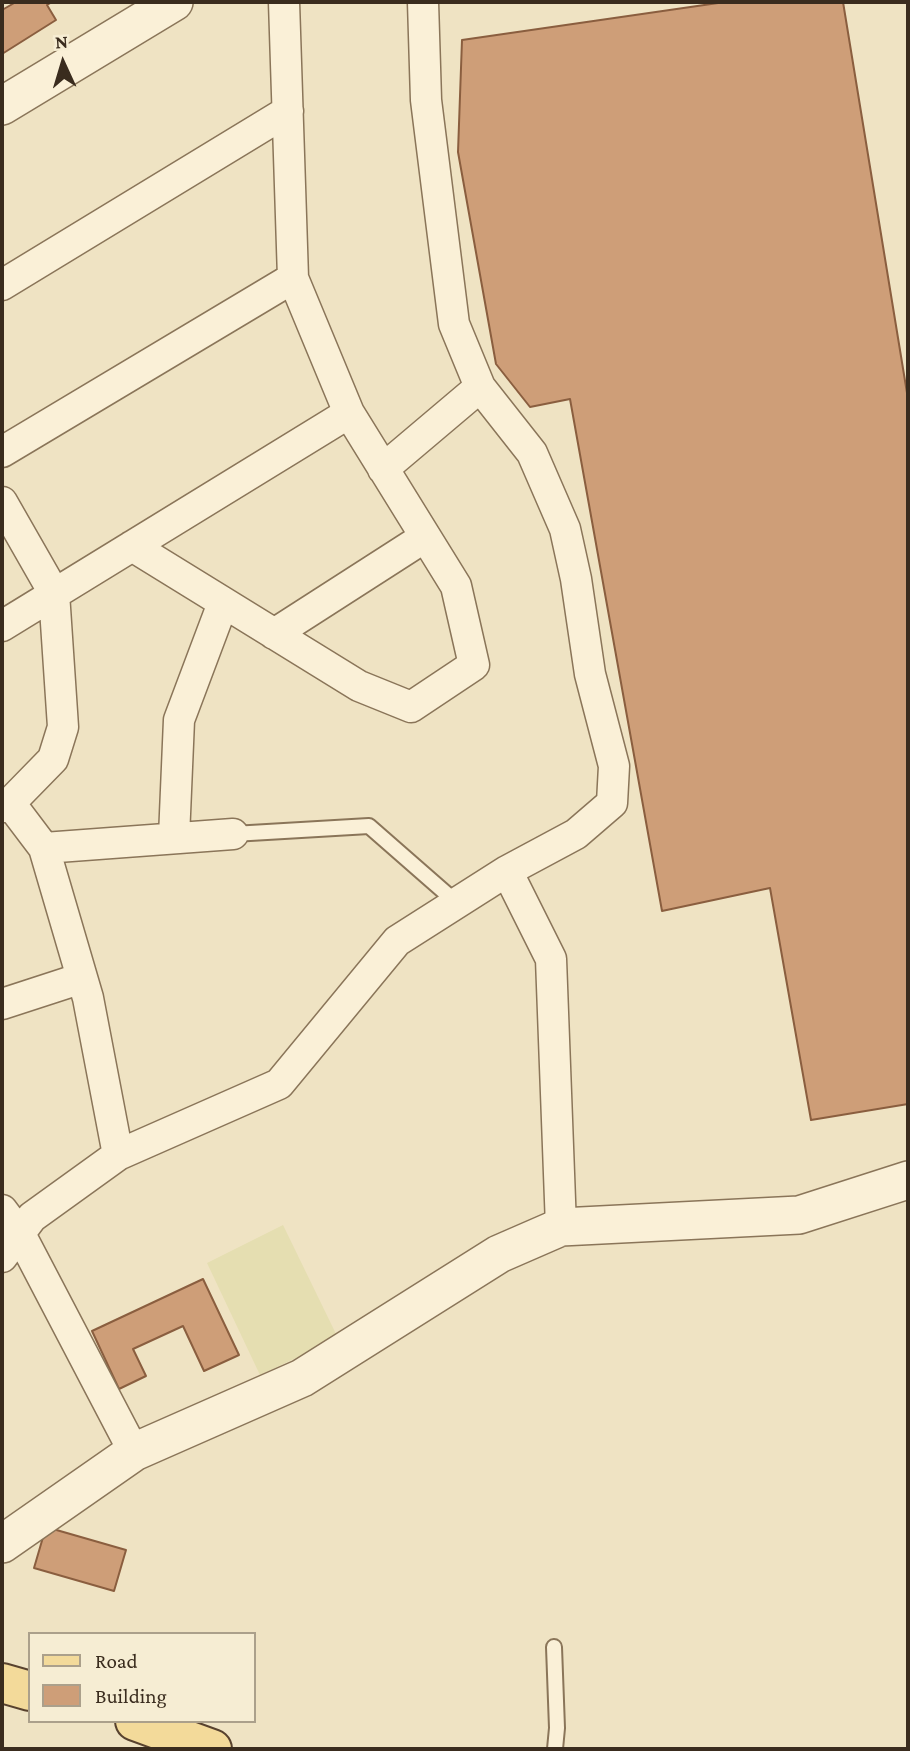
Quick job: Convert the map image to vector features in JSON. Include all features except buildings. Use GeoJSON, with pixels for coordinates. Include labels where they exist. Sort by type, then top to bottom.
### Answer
{"type":"FeatureCollection","features":[{"type":"Feature","properties":{"kind":"main road"},"geometry":{"type":"LineString","coordinates":[[2,1683],[28,1690]]}},
{"type":"Feature","properties":{"kind":"main road"},"geometry":{"type":"LineString","coordinates":[[140,1723],[212,1749]]}},
{"type":"Feature","properties":{"kind":"street"},"geometry":{"type":"LineString","coordinates":[[2,106],[174,2]]}},
{"type":"Feature","properties":{"kind":"street"},"geometry":{"type":"LineString","coordinates":[[132,546],[359,685],[411,707],[474,665],[456,586],[349,413],[293,278],[284,2]]}},
{"type":"Feature","properties":{"kind":"street"},"geometry":{"type":"LineString","coordinates":[[11,1245],[32,1217],[118,1155],[279,1084],[397,941],[507,871],[576,834],[612,803],[614,766],[590,674],[576,579],[565,529],[532,453],[480,387],[454,324],[426,100],[423,2]]}},
{"type":"Feature","properties":{"kind":"street"},"geometry":{"type":"LineString","coordinates":[[2,285],[288,111]]}},
{"type":"Feature","properties":{"kind":"street"},"geometry":{"type":"LineString","coordinates":[[2,452],[293,278]]}},
{"type":"Feature","properties":{"kind":"street"},"geometry":{"type":"LineString","coordinates":[[383,469],[480,387]]}},
{"type":"Feature","properties":{"kind":"street"},"geometry":{"type":"LineString","coordinates":[[2,626],[349,413]]}},
{"type":"Feature","properties":{"kind":"street"},"geometry":{"type":"LineString","coordinates":[[2,502],[54,593],[63,727],[53,759],[6,805],[44,848],[88,998],[118,1155]]}},
{"type":"Feature","properties":{"kind":"street"},"geometry":{"type":"LineString","coordinates":[[274,634],[425,537]]}},
{"type":"Feature","properties":{"kind":"street"},"geometry":{"type":"LineString","coordinates":[[174,837],[179,720],[223,603]]}},
{"type":"Feature","properties":{"kind":"street"},"geometry":{"type":"LineString","coordinates":[[44,848],[233,834]]}},
{"type":"Feature","properties":{"kind":"street"},"geometry":{"type":"LineString","coordinates":[[507,871],[551,959],[561,1227]]}},
{"type":"Feature","properties":{"kind":"street"},"geometry":{"type":"LineString","coordinates":[[2,1004],[82,978]]}},
{"type":"Feature","properties":{"kind":"street"},"geometry":{"type":"LineString","coordinates":[[2,1544],[134,1452],[302,1378],[499,1254],[561,1227],[799,1215],[908,1180]]}},
{"type":"Feature","properties":{"kind":"street"},"geometry":{"type":"LineString","coordinates":[[2,1210],[11,1245],[134,1452]]}},
{"type":"Feature","properties":{"kind":"lane"},"geometry":{"type":"LineString","coordinates":[[233,834],[369,826],[457,903]]}},
{"type":"Feature","properties":{"kind":"lane"},"geometry":{"type":"LineString","coordinates":[[554,1647],[555,1749]]}},
{"type":"Feature","properties":{"kind":"shaded area"},"geometry":{"type":"Polygon","coordinates":[[[283,1225],[338,1338],[260,1375],[207,1263],[283,1225]]]}}]}
